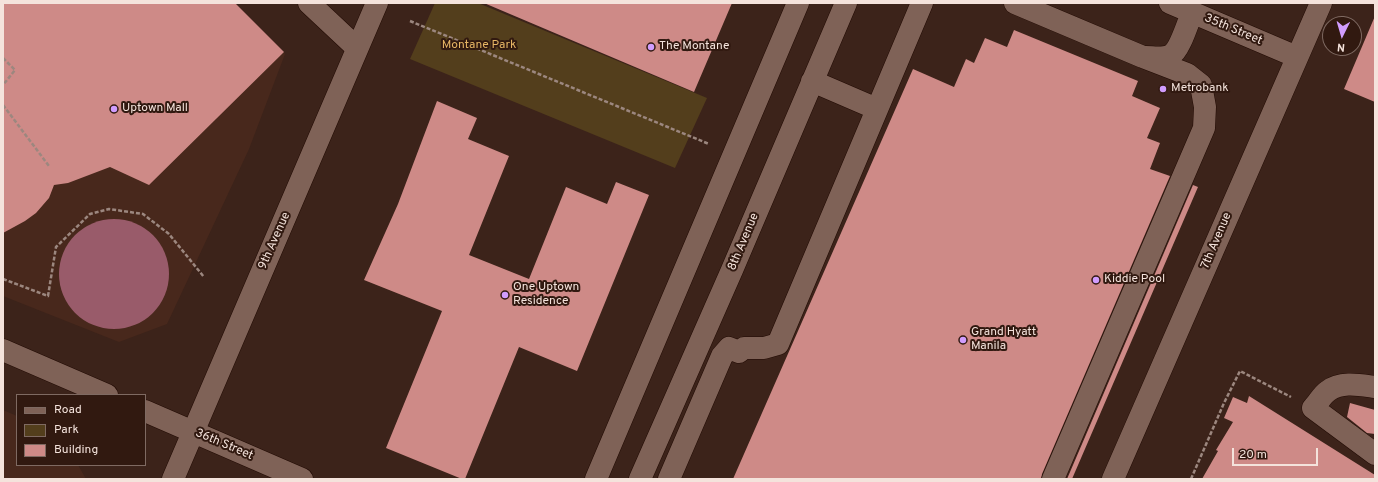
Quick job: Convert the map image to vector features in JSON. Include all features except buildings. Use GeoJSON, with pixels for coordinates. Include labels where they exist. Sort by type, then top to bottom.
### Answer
{"type":"FeatureCollection","features":[{"type":"Feature","properties":{"kind":"street"},"geometry":{"type":"LineString","coordinates":[[309,3],[357,48]]}},
{"type":"Feature","properties":{"kind":"street","name":"9th Avenue"},"geometry":{"type":"LineString","coordinates":[[173,479],[377,3]]}},
{"type":"Feature","properties":{"kind":"street"},"geometry":{"type":"LineString","coordinates":[[596,479],[798,3]]}},
{"type":"Feature","properties":{"kind":"street","name":"8th Avenue"},"geometry":{"type":"LineString","coordinates":[[640,479],[729,277],[846,3]]}},
{"type":"Feature","properties":{"kind":"street"},"geometry":{"type":"LineString","coordinates":[[669,479],[722,356],[729,348],[739,352],[744,348],[764,348],[778,344],[922,3]]}},
{"type":"Feature","properties":{"kind":"street"},"geometry":{"type":"LineString","coordinates":[[1015,3],[1187,74],[1201,85],[1205,107],[1204,128],[1053,479]]}},
{"type":"Feature","properties":{"kind":"street","name":"35th Street"},"geometry":{"type":"LineString","coordinates":[[1170,3],[1297,57]]}},
{"type":"Feature","properties":{"kind":"street","name":"7th Avenue"},"geometry":{"type":"LineString","coordinates":[[1113,479],[1321,3]]}},
{"type":"Feature","properties":{"kind":"street"},"geometry":{"type":"LineString","coordinates":[[1143,57],[1159,58],[1170,55],[1176,50],[1192,13]]}},
{"type":"Feature","properties":{"kind":"street"},"geometry":{"type":"LineString","coordinates":[[812,80],[877,109]]}},
{"type":"Feature","properties":{"kind":"street"},"geometry":{"type":"LineString","coordinates":[[3,350],[105,394]]}},
{"type":"Feature","properties":{"kind":"street"},"geometry":{"type":"LineString","coordinates":[[1375,387],[1352,385],[1337,386],[1328,391],[1313,408],[1375,454]]}},
{"type":"Feature","properties":{"kind":"street","name":"36th Street"},"geometry":{"type":"LineString","coordinates":[[146,411],[302,479]]}},
{"type":"Feature","properties":{"kind":"path"},"geometry":{"type":"LineString","coordinates":[[410,21],[734,155]]}},
{"type":"Feature","properties":{"kind":"path"},"geometry":{"type":"LineString","coordinates":[[3,58],[15,70],[3,84]]}},
{"type":"Feature","properties":{"kind":"path"},"geometry":{"type":"LineString","coordinates":[[3,105],[49,166]]}},
{"type":"Feature","properties":{"kind":"path"},"geometry":{"type":"LineString","coordinates":[[3,279],[48,296],[56,247],[90,214],[109,209],[143,214],[169,234],[204,276]]}},
{"type":"Feature","properties":{"kind":"path"},"geometry":{"type":"LineString","coordinates":[[1192,479],[1224,403],[1240,371],[1313,408]]}},
{"type":"Feature","properties":{"kind":"shaded area","name":"Uptown Mall"},"geometry":{"type":"Polygon","coordinates":[[[3,3],[234,3],[285,54],[249,149],[167,324],[119,342],[3,296],[3,3]]]}},
{"type":"Feature","properties":{"kind":"shaded area"},"geometry":{"type":"Polygon","coordinates":[[[114,219],[135,223],[153,235],[165,253],[169,274],[165,295],[153,313],[135,325],[114,329],[93,325],[75,313],[63,295],[59,274],[63,253],[75,235],[93,223],[114,219]]]}},
{"type":"Feature","properties":{"kind":"shaded area"},"geometry":{"type":"Polygon","coordinates":[[[3,410],[16,416],[16,466],[79,466],[86,479],[3,479],[3,410]]]}},
{"type":"Feature","properties":{"kind":"green space","name":"Montane Park"},"geometry":{"type":"Polygon","coordinates":[[[435,3],[478,3],[707,98],[675,168],[410,59],[435,3]]]}},
{"type":"Feature","properties":{"kind":"place","name":"The Montane"},"geometry":{"type":"Point","coordinates":[651,47]}},
{"type":"Feature","properties":{"kind":"place","name":"Metrobank"},"geometry":{"type":"Point","coordinates":[1163,89]}},
{"type":"Feature","properties":{"kind":"place","name":"Uptown Mall"},"geometry":{"type":"Point","coordinates":[114,109]}},
{"type":"Feature","properties":{"kind":"place","name":"Kiddie Pool"},"geometry":{"type":"Point","coordinates":[1096,280]}},
{"type":"Feature","properties":{"kind":"place","name":"One Uptown Residence"},"geometry":{"type":"Point","coordinates":[505,295]}},
{"type":"Feature","properties":{"kind":"place","name":"Grand Hyatt Manila"},"geometry":{"type":"Point","coordinates":[963,340]}}]}
